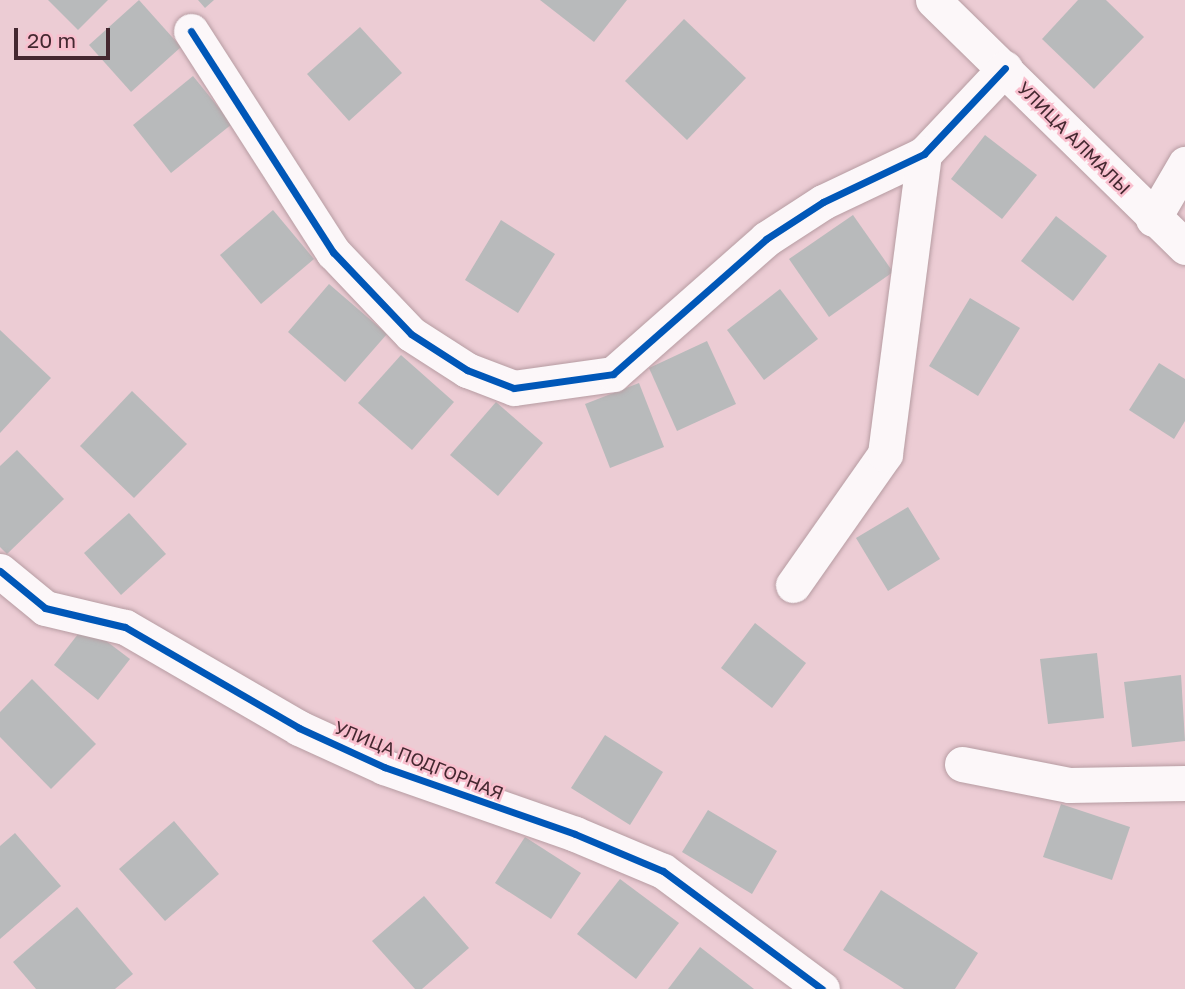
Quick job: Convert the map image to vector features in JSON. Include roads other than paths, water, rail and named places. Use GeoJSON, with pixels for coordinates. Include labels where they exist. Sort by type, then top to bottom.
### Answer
{"type":"FeatureCollection","features":[{"type":"Feature","properties":{"kind":"street","name":"УЛИЦА АЛМАЛЫ"},"geometry":{"type":"LineString","coordinates":[[933,0],[1005,68],[1153,219],[1185,247]]}},
{"type":"Feature","properties":{"kind":"street"},"geometry":{"type":"LineString","coordinates":[[191,31],[334,252],[411,334],[467,370],[514,388],[613,374],[766,239],[823,202],[924,154],[1005,68]]}},
{"type":"Feature","properties":{"kind":"street"},"geometry":{"type":"LineString","coordinates":[[793,585],[885,454],[924,154]]}},
{"type":"Feature","properties":{"kind":"street"},"geometry":{"type":"LineString","coordinates":[[1153,219],[1185,164]]}},
{"type":"Feature","properties":{"kind":"street","name":"УЛИЦА ПОДГОРНАЯ"},"geometry":{"type":"LineString","coordinates":[[0,571],[45,608],[124,627],[299,728],[384,767],[575,834],[663,872],[822,989]]}},
{"type":"Feature","properties":{"kind":"street"},"geometry":{"type":"LineString","coordinates":[[962,764],[1069,785],[1185,783]]}}]}
